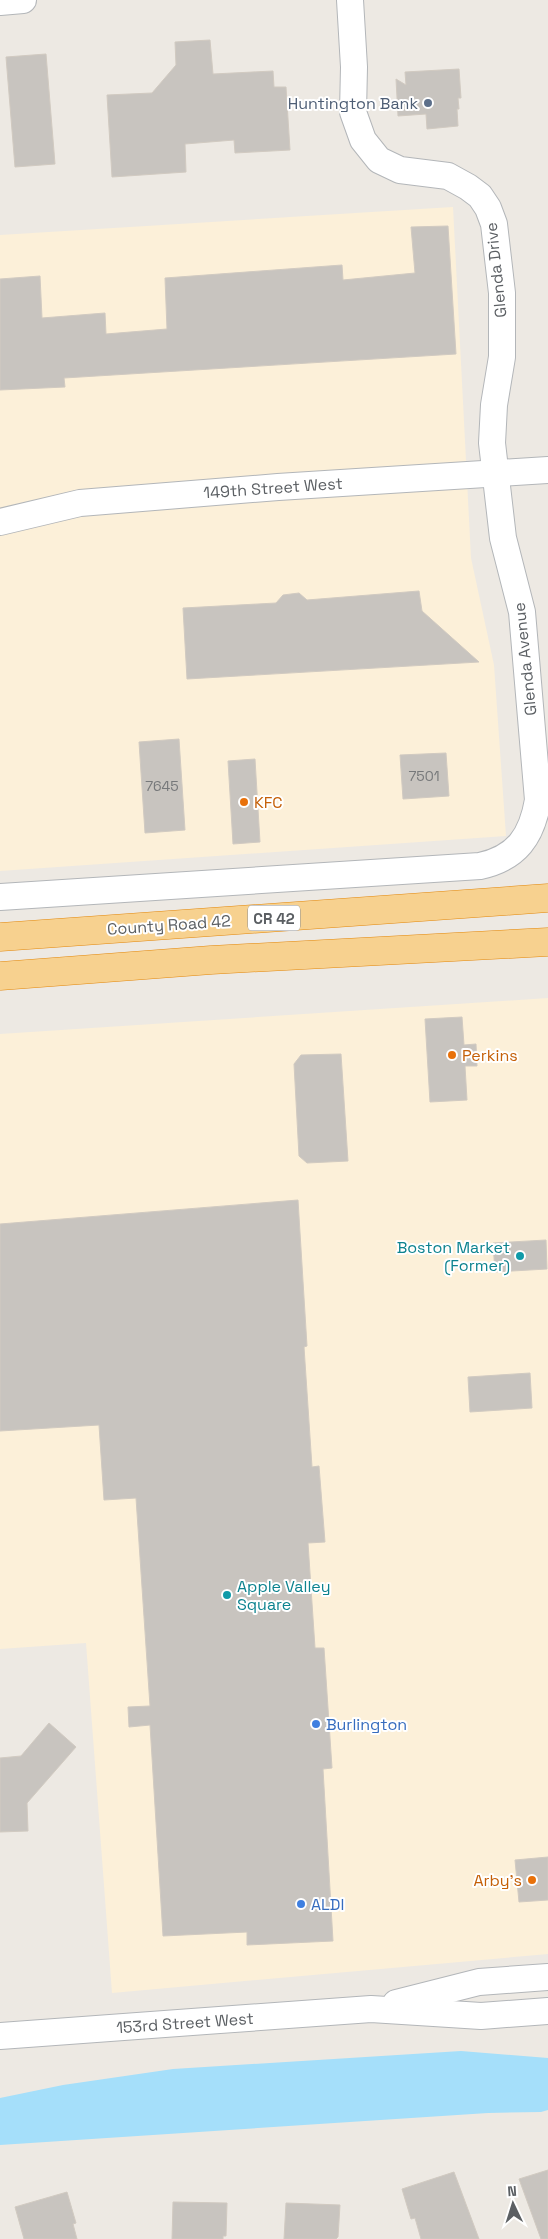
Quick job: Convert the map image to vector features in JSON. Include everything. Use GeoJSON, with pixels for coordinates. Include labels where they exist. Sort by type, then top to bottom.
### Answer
{"type":"FeatureCollection","features":[{"type":"Feature","properties":{"kind":"highway","name":"County Road 42"},"geometry":{"type":"LineString","coordinates":[[0,937],[548,898]]}},
{"type":"Feature","properties":{"kind":"highway"},"geometry":{"type":"LineString","coordinates":[[0,976],[211,960],[548,942]]}},
{"type":"Feature","properties":{"kind":"street"},"geometry":{"type":"LineString","coordinates":[[0,2],[23,0]]}},
{"type":"Feature","properties":{"kind":"street","name":"Glenda Drive"},"geometry":{"type":"LineString","coordinates":[[350,0],[354,67],[353,112],[363,140],[379,160],[400,170],[448,176],[463,184],[480,196],[488,208],[494,224],[502,293],[502,348],[494,405],[492,443]]}},
{"type":"Feature","properties":{"kind":"street","name":"Glenda Avenue"},"geometry":{"type":"LineString","coordinates":[[0,897],[480,866],[495,863],[509,855],[522,843],[531,829],[538,800],[522,612],[503,538],[492,443]]}},
{"type":"Feature","properties":{"kind":"street","name":"149th Street West"},"geometry":{"type":"LineString","coordinates":[[0,522],[80,503],[278,487],[548,470]]}},
{"type":"Feature","properties":{"kind":"street","name":"153rd Street West"},"geometry":{"type":"LineString","coordinates":[[371,2009],[479,1982],[548,1977]]}},
{"type":"Feature","properties":{"kind":"street","name":"153rd Street West"},"geometry":{"type":"LineString","coordinates":[[0,2036],[371,2009],[481,2016],[548,2011]]}},
{"type":"Feature","properties":{"kind":"shaded area"},"geometry":{"type":"Polygon","coordinates":[[[453,207],[471,558],[494,665],[506,836],[0,871],[0,235],[453,207]]]}},
{"type":"Feature","properties":{"kind":"shaded area"},"geometry":{"type":"Polygon","coordinates":[[[548,998],[548,1954],[112,1993],[86,1643],[0,1649],[0,1034],[548,998]]]}},
{"type":"Feature","properties":{"kind":"water"},"geometry":{"type":"Polygon","coordinates":[[[461,2051],[548,2058],[548,2110],[541,2112],[488,2113],[0,2145],[0,2098],[63,2085],[173,2069],[461,2051]]]}},
{"type":"Feature","properties":{"kind":"building"},"geometry":{"type":"Polygon","coordinates":[[[210,40],[213,74],[273,71],[274,87],[286,87],[290,150],[235,153],[234,140],[185,144],[186,172],[112,177],[107,95],[152,93],[176,65],[175,42],[210,40]]]}},
{"type":"Feature","properties":{"kind":"building"},"geometry":{"type":"Polygon","coordinates":[[[46,54],[55,164],[15,167],[6,57],[46,54]]]}},
{"type":"Feature","properties":{"kind":"building","name":"Huntington Bank"},"geometry":{"type":"Polygon","coordinates":[[[459,69],[461,98],[458,98],[458,126],[427,129],[426,114],[398,116],[396,79],[406,85],[405,72],[459,69]]]}},
{"type":"Feature","properties":{"kind":"building"},"geometry":{"type":"Polygon","coordinates":[[[448,226],[456,354],[64,378],[65,387],[0,390],[0,279],[40,276],[42,318],[105,313],[106,334],[167,329],[165,278],[342,265],[343,280],[415,273],[411,227],[448,226]]]}},
{"type":"Feature","properties":{"kind":"building"},"geometry":{"type":"Polygon","coordinates":[[[419,591],[422,611],[479,662],[187,679],[183,608],[276,603],[283,595],[299,593],[307,600],[419,591]]]}},
{"type":"Feature","properties":{"kind":"building"},"geometry":{"type":"Polygon","coordinates":[[[179,739],[185,830],[145,833],[139,742],[179,739]]]}},
{"type":"Feature","properties":{"kind":"building"},"geometry":{"type":"Polygon","coordinates":[[[446,753],[449,796],[403,799],[400,755],[446,753]]]}},
{"type":"Feature","properties":{"kind":"building","name":"KFC"},"geometry":{"type":"Polygon","coordinates":[[[255,759],[260,842],[233,844],[228,761],[255,759]]]}},
{"type":"Feature","properties":{"kind":"building","name":"Perkins"},"geometry":{"type":"Polygon","coordinates":[[[462,1017],[464,1045],[476,1044],[477,1066],[465,1066],[467,1100],[430,1102],[425,1019],[462,1017]]]}},
{"type":"Feature","properties":{"kind":"building"},"geometry":{"type":"Polygon","coordinates":[[[341,1054],[348,1161],[307,1163],[299,1156],[294,1064],[301,1055],[341,1054]]]}},
{"type":"Feature","properties":{"kind":"building","name":"Apple Valley Square"},"geometry":{"type":"Polygon","coordinates":[[[298,1200],[307,1346],[304,1347],[312,1467],[319,1466],[325,1542],[308,1543],[315,1648],[324,1648],[332,1768],[323,1769],[333,1941],[247,1945],[247,1932],[163,1936],[150,1725],[129,1727],[128,1707],[150,1706],[136,1498],[104,1500],[99,1425],[0,1431],[0,1224],[298,1200]]]}},
{"type":"Feature","properties":{"kind":"building","name":"Boston Market (Former)"},"geometry":{"type":"Polygon","coordinates":[[[546,1240],[547,1269],[495,1272],[493,1243],[546,1240]]]}},
{"type":"Feature","properties":{"kind":"building"},"geometry":{"type":"Polygon","coordinates":[[[530,1373],[532,1408],[470,1412],[468,1377],[530,1373]]]}},
{"type":"Feature","properties":{"kind":"building"},"geometry":{"type":"Polygon","coordinates":[[[49,1723],[76,1747],[27,1803],[28,1831],[0,1832],[0,1758],[21,1756],[49,1723]]]}},
{"type":"Feature","properties":{"kind":"building","name":"Arby's"},"geometry":{"type":"Polygon","coordinates":[[[548,1857],[548,1900],[519,1902],[515,1860],[548,1857]]]}},
{"type":"Feature","properties":{"kind":"building"},"geometry":{"type":"Polygon","coordinates":[[[548,2170],[548,2239],[541,2239],[519,2179],[548,2170]]]}},
{"type":"Feature","properties":{"kind":"building"},"geometry":{"type":"Polygon","coordinates":[[[454,2172],[479,2239],[421,2239],[415,2218],[411,2219],[402,2189],[454,2172]]]}},
{"type":"Feature","properties":{"kind":"building"},"geometry":{"type":"Polygon","coordinates":[[[67,2192],[76,2223],[73,2224],[77,2239],[24,2239],[15,2207],[67,2192]]]}},
{"type":"Feature","properties":{"kind":"building"},"geometry":{"type":"Polygon","coordinates":[[[173,2202],[227,2203],[226,2236],[223,2236],[223,2239],[172,2239],[173,2202]]]}},
{"type":"Feature","properties":{"kind":"building"},"geometry":{"type":"Polygon","coordinates":[[[286,2203],[340,2205],[338,2237],[336,2239],[284,2239],[286,2203]]]}},
{"type":"Feature","properties":{"kind":"place","name":"Huntington Bank"},"geometry":{"type":"Point","coordinates":[428,103]}},
{"type":"Feature","properties":{"kind":"place","name":"KFC"},"geometry":{"type":"Point","coordinates":[244,802]}},
{"type":"Feature","properties":{"kind":"place","name":"Perkins"},"geometry":{"type":"Point","coordinates":[452,1055]}},
{"type":"Feature","properties":{"kind":"place","name":"Boston Market (Former)"},"geometry":{"type":"Point","coordinates":[520,1256]}},
{"type":"Feature","properties":{"kind":"place","name":"Apple Valley Square"},"geometry":{"type":"Point","coordinates":[227,1595]}},
{"type":"Feature","properties":{"kind":"place","name":"Burlington"},"geometry":{"type":"Point","coordinates":[316,1724]}},
{"type":"Feature","properties":{"kind":"place","name":"Arby's"},"geometry":{"type":"Point","coordinates":[532,1880]}},
{"type":"Feature","properties":{"kind":"place","name":"ALDI"},"geometry":{"type":"Point","coordinates":[301,1904]}}]}
